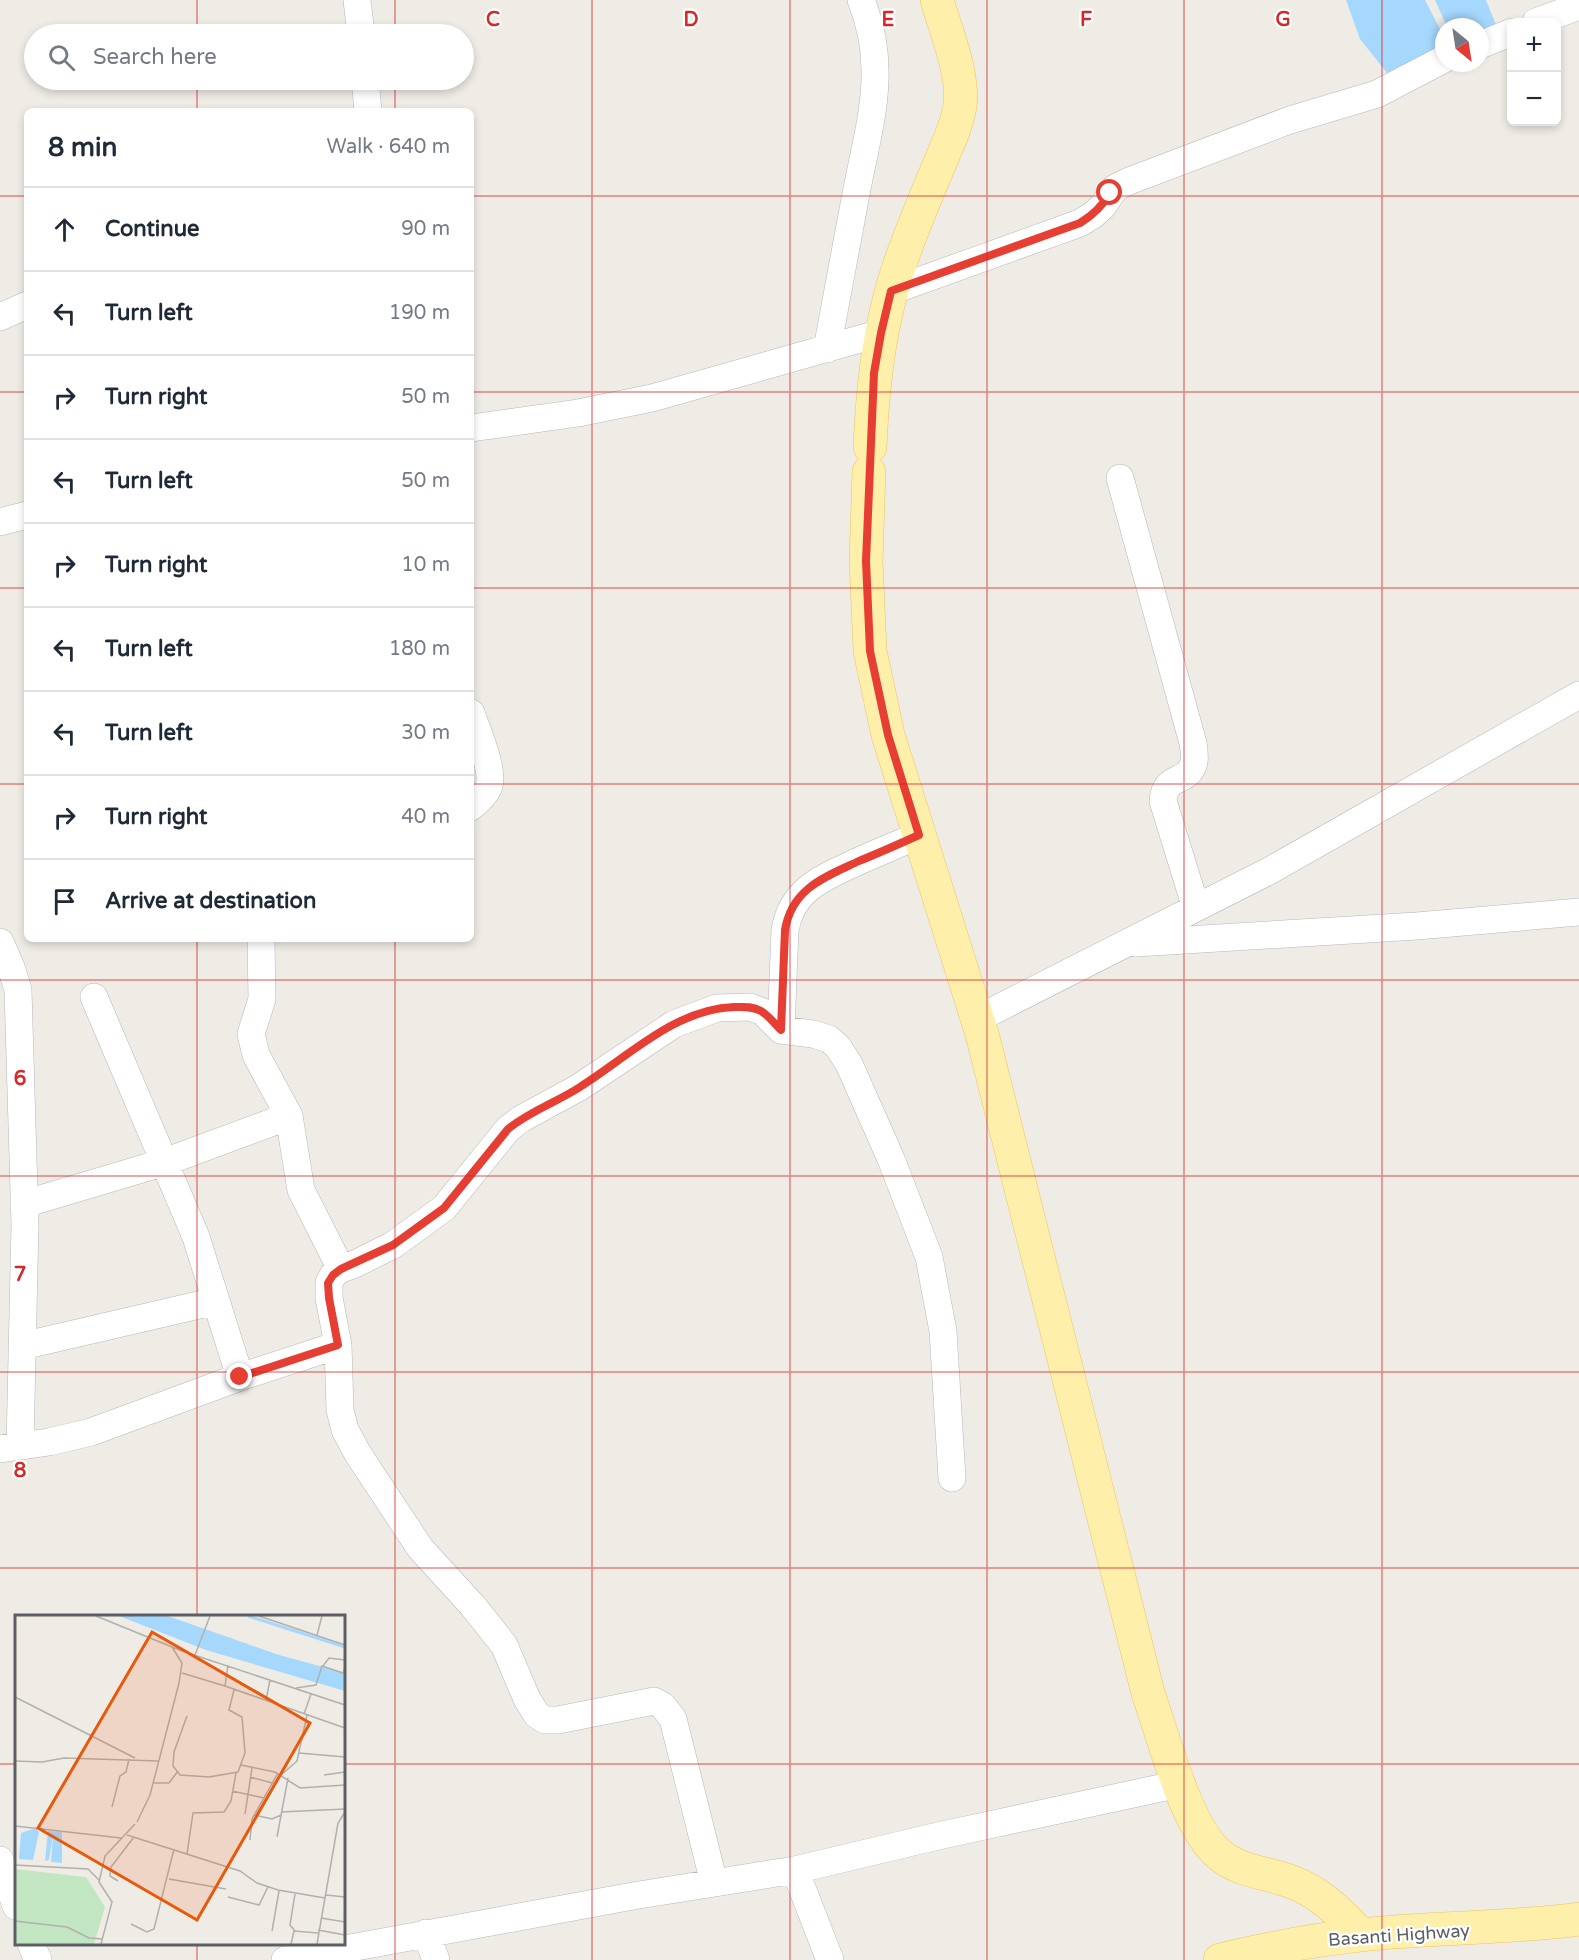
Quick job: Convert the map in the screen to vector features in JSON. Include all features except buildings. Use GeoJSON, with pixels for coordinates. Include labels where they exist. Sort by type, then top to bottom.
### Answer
{"type":"FeatureCollection","features":[{"type":"Feature","properties":{"kind":"main road"},"geometry":{"type":"LineString","coordinates":[[937,0],[959,78],[960,106],[950,139],[905,249],[891,291],[874,373],[866,561],[870,651],[888,735],[977,1019],[1148,1693],[1179,1784],[1198,1829],[1219,1855],[1233,1864],[1293,1882],[1322,1898],[1361,1935]]}},
{"type":"Feature","properties":{"kind":"main road","name":"Basanti Highway"},"geometry":{"type":"LineString","coordinates":[[1220,1960],[1269,1948],[1361,1935],[1494,1928],[1579,1919]]}},
{"type":"Feature","properties":{"kind":"street"},"geometry":{"type":"LineString","coordinates":[[357,0],[360,24]]}},
{"type":"Feature","properties":{"kind":"street"},"geometry":{"type":"LineString","coordinates":[[827,349],[871,117],[876,63],[871,23],[861,0]]}},
{"type":"Feature","properties":{"kind":"street"},"geometry":{"type":"LineString","coordinates":[[1547,18],[1579,6]]}},
{"type":"Feature","properties":{"kind":"street"},"geometry":{"type":"LineString","coordinates":[[1489,41],[1507,34]]}},
{"type":"Feature","properties":{"kind":"street"},"geometry":{"type":"LineString","coordinates":[[891,291],[1080,223],[1094,214],[1115,188],[1130,181],[1290,120],[1377,94],[1435,64]]}},
{"type":"Feature","properties":{"kind":"street"},"geometry":{"type":"LineString","coordinates":[[366,90],[368,108]]}},
{"type":"Feature","properties":{"kind":"street"},"geometry":{"type":"LineString","coordinates":[[0,317],[24,306]]}},
{"type":"Feature","properties":{"kind":"street"},"geometry":{"type":"LineString","coordinates":[[474,426],[578,413],[652,398],[881,333]]}},
{"type":"Feature","properties":{"kind":"street"},"geometry":{"type":"LineString","coordinates":[[1120,478],[1193,742],[1195,760],[1191,771],[1169,783],[1164,791],[1163,801],[1196,908]]}},
{"type":"Feature","properties":{"kind":"street"},"geometry":{"type":"LineString","coordinates":[[0,522],[24,516]]}},
{"type":"Feature","properties":{"kind":"street"},"geometry":{"type":"LineString","coordinates":[[977,1019],[1269,871],[1579,695]]}},
{"type":"Feature","properties":{"kind":"street"},"geometry":{"type":"LineString","coordinates":[[474,722],[487,759],[490,784],[481,799],[474,805]]}},
{"type":"Feature","properties":{"kind":"street"},"geometry":{"type":"LineString","coordinates":[[781,1030],[785,930],[787,916],[797,898],[819,879],[919,835]]}},
{"type":"Feature","properties":{"kind":"street"},"geometry":{"type":"LineString","coordinates":[[1126,944],[1417,926],[1579,912]]}},
{"type":"Feature","properties":{"kind":"street"},"geometry":{"type":"LineString","coordinates":[[0,942],[18,990],[9,1034],[24,1204],[22,1346],[10,1448],[91,1432],[240,1377],[338,1345]]}},
{"type":"Feature","properties":{"kind":"street"},"geometry":{"type":"LineString","coordinates":[[261,942],[262,999],[251,1034],[256,1055],[289,1116],[301,1190],[341,1269]]}},
{"type":"Feature","properties":{"kind":"street"},"geometry":{"type":"LineString","coordinates":[[94,998],[196,1237],[240,1377]]}},
{"type":"Feature","properties":{"kind":"street"},"geometry":{"type":"LineString","coordinates":[[714,1883],[673,1719],[663,1706],[654,1701],[558,1720],[545,1720],[537,1715],[527,1699],[504,1645],[473,1606],[420,1548],[350,1438],[340,1410],[338,1345],[328,1283],[341,1269],[393,1245],[444,1208],[508,1129],[521,1119],[578,1088],[674,1024],[717,1008],[750,1007],[763,1011],[781,1030],[813,1034],[829,1039],[838,1047],[849,1064],[891,1159],[928,1257],[939,1310],[943,1332],[952,1478]]}},
{"type":"Feature","properties":{"kind":"street"},"geometry":{"type":"LineString","coordinates":[[24,1204],[165,1162],[289,1116]]}},
{"type":"Feature","properties":{"kind":"street"},"geometry":{"type":"LineString","coordinates":[[22,1346],[216,1301]]}},
{"type":"Feature","properties":{"kind":"street"},"geometry":{"type":"LineString","coordinates":[[285,1960],[633,1896],[795,1870],[938,1836],[1179,1784]]}},
{"type":"Feature","properties":{"kind":"street"},"geometry":{"type":"LineString","coordinates":[[0,1860],[15,1903]]}},
{"type":"Feature","properties":{"kind":"street"},"geometry":{"type":"LineString","coordinates":[[795,1870],[830,1960]]}},
{"type":"Feature","properties":{"kind":"street"},"geometry":{"type":"LineString","coordinates":[[426,1933],[436,1960]]}},
{"type":"Feature","properties":{"kind":"street"},"geometry":{"type":"LineString","coordinates":[[31,1945],[38,1960]]}},
{"type":"Feature","properties":{"kind":"water"},"geometry":{"type":"Polygon","coordinates":[[[1346,0],[1425,0],[1435,19],[1435,55],[1425,65],[1418,68],[1387,73],[1360,39],[1346,0]]]}},
{"type":"Feature","properties":{"kind":"water"},"geometry":{"type":"Polygon","coordinates":[[[1435,0],[1486,0],[1496,25],[1489,28],[1489,18],[1443,18],[1435,0]]]}},
{"type":"Feature","properties":{"kind":"route"},"geometry":{"type":"LineString","coordinates":[[240,1377],[338,1345],[329,1298],[328,1283],[333,1275],[393,1245],[444,1208],[508,1129],[521,1119],[578,1088],[674,1024],[694,1015],[717,1008],[750,1007],[763,1011],[781,1030],[785,930],[787,916],[797,898],[819,879],[919,835],[888,735],[870,651],[866,561],[871,420],[874,373],[891,291],[1080,223],[1102,206],[1110,193]]}}]}
